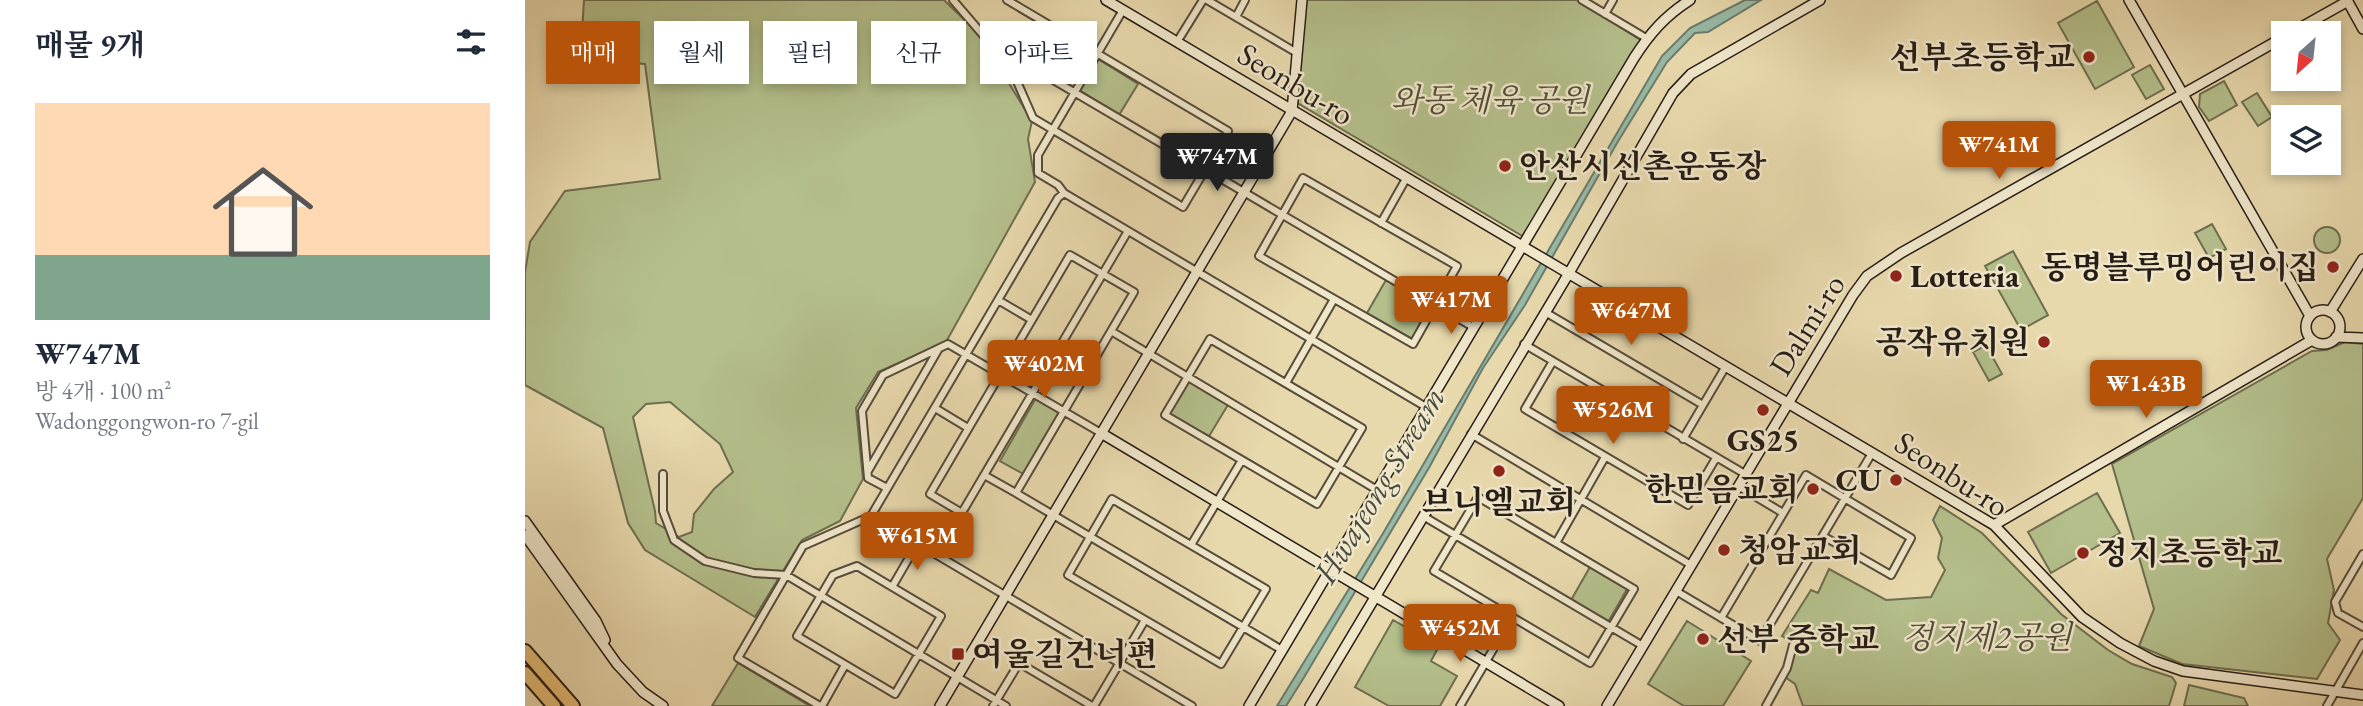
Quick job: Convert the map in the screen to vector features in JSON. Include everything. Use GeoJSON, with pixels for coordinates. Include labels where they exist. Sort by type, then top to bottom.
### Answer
{"type":"FeatureCollection","features":[{"type":"Feature","properties":{"kind":"highway"},"geometry":{"type":"LineString","coordinates":[[525,651],[573,706]]}},
{"type":"Feature","properties":{"kind":"highway"},"geometry":{"type":"LineString","coordinates":[[525,673],[554,706]]}},
{"type":"Feature","properties":{"kind":"street"},"geometry":{"type":"LineString","coordinates":[[953,0],[980,32]]}},
{"type":"Feature","properties":{"kind":"street"},"geometry":{"type":"LineString","coordinates":[[1007,0],[1042,21]]}},
{"type":"Feature","properties":{"kind":"street","name":"Seonbu-ro"},"geometry":{"type":"LineString","coordinates":[[1107,0],[1994,525],[2082,617],[2120,643],[2183,671],[2363,695]]}},
{"type":"Feature","properties":{"kind":"street"},"geometry":{"type":"LineString","coordinates":[[1177,42],[1205,0],[1297,52]]}},
{"type":"Feature","properties":{"kind":"street"},"geometry":{"type":"LineString","coordinates":[[1236,17],[1245,0]]}},
{"type":"Feature","properties":{"kind":"street"},"geometry":{"type":"LineString","coordinates":[[940,706],[1292,111],[1302,0]]}},
{"type":"Feature","properties":{"kind":"street"},"geometry":{"type":"LineString","coordinates":[[1582,0],[1646,38]]}},
{"type":"Feature","properties":{"kind":"street"},"geometry":{"type":"LineString","coordinates":[[1605,14],[1613,0]]}},
{"type":"Feature","properties":{"kind":"street"},"geometry":{"type":"LineString","coordinates":[[1249,706],[1646,38],[1668,14],[1690,0]]}},
{"type":"Feature","properties":{"kind":"street"},"geometry":{"type":"LineString","coordinates":[[1310,706],[1524,344],[1569,273],[1670,98],[1691,74],[1820,0]]}},
{"type":"Feature","properties":{"kind":"street"},"geometry":{"type":"LineString","coordinates":[[2129,0],[2310,316]]}},
{"type":"Feature","properties":{"kind":"street"},"geometry":{"type":"LineString","coordinates":[[2312,21],[2347,1],[2363,29]]}},
{"type":"Feature","properties":{"kind":"street"},"geometry":{"type":"LineString","coordinates":[[1018,84],[1033,118],[1183,207],[1228,131],[1097,54],[1123,10]]}},
{"type":"Feature","properties":{"kind":"street","name":"Dalmi-ro"},"geometry":{"type":"LineString","coordinates":[[1608,706],[1787,402],[1867,276],[1902,253],[2271,44]]}},
{"type":"Feature","properties":{"kind":"street"},"geometry":{"type":"LineString","coordinates":[[1060,84],[1473,327]]}},
{"type":"Feature","properties":{"kind":"street"},"geometry":{"type":"LineString","coordinates":[[1079,84],[1038,155],[1038,173],[1058,185],[1064,193],[1426,407]]}},
{"type":"Feature","properties":{"kind":"street"},"geometry":{"type":"LineString","coordinates":[[1381,223],[1407,177]]}},
{"type":"Feature","properties":{"kind":"street"},"geometry":{"type":"LineString","coordinates":[[1303,178],[1381,223],[1457,266],[1413,344],[1259,256],[1303,178]]}},
{"type":"Feature","properties":{"kind":"street"},"geometry":{"type":"LineString","coordinates":[[845,665],[821,706],[738,657],[803,545],[871,516],[1064,193]]}},
{"type":"Feature","properties":{"kind":"street"},"geometry":{"type":"LineString","coordinates":[[937,555],[1128,231]]}},
{"type":"Feature","properties":{"kind":"street"},"geometry":{"type":"LineString","coordinates":[[962,513],[930,494],[1070,255],[1134,292],[1016,493]]}},
{"type":"Feature","properties":{"kind":"street"},"geometry":{"type":"LineString","coordinates":[[2330,312],[2363,259]]}},
{"type":"Feature","properties":{"kind":"street"},"geometry":{"type":"LineString","coordinates":[[1286,383],[1334,299]]}},
{"type":"Feature","properties":{"kind":"street"},"geometry":{"type":"LineString","coordinates":[[999,300],[1032,320]]}},
{"type":"Feature","properties":{"kind":"street"},"geometry":{"type":"LineString","coordinates":[[2336,337],[2339,324],[2330,312],[2319,311],[2310,316],[2306,328],[2312,340],[2325,344],[2336,337],[2363,338]]}},
{"type":"Feature","properties":{"kind":"street"},"geometry":{"type":"LineString","coordinates":[[1545,312],[1703,405]]}},
{"type":"Feature","properties":{"kind":"street"},"geometry":{"type":"LineString","coordinates":[[1111,331],[1377,490]]}},
{"type":"Feature","properties":{"kind":"street"},"geometry":{"type":"LineString","coordinates":[[1210,339],[1361,428],[1317,504],[1165,415],[1188,377],[1210,339]]}},
{"type":"Feature","properties":{"kind":"street"},"geometry":{"type":"LineString","coordinates":[[1994,525],[2312,340]]}},
{"type":"Feature","properties":{"kind":"street"},"geometry":{"type":"LineString","coordinates":[[887,488],[868,478],[862,411],[883,375],[948,344],[1559,706]]}},
{"type":"Feature","properties":{"kind":"street"},"geometry":{"type":"LineString","coordinates":[[1524,344],[1745,474]]}},
{"type":"Feature","properties":{"kind":"street"},"geometry":{"type":"LineString","coordinates":[[867,472],[940,348]]}},
{"type":"Feature","properties":{"kind":"street"},"geometry":{"type":"LineString","coordinates":[[1553,361],[1525,409],[1605,457],[1688,505],[1716,458]]}},
{"type":"Feature","properties":{"kind":"street"},"geometry":{"type":"LineString","coordinates":[[1683,439],[1726,366]]}},
{"type":"Feature","properties":{"kind":"street"},"geometry":{"type":"LineString","coordinates":[[935,408],[968,428]]}},
{"type":"Feature","properties":{"kind":"street"},"geometry":{"type":"LineString","coordinates":[[1471,434],[1691,565]]}},
{"type":"Feature","properties":{"kind":"street"},"geometry":{"type":"LineString","coordinates":[[1676,591],[1760,641],[1873,453]]}},
{"type":"Feature","properties":{"kind":"street"},"geometry":{"type":"LineString","coordinates":[[1556,543],[1605,457]]}},
{"type":"Feature","properties":{"kind":"street"},"geometry":{"type":"LineString","coordinates":[[1191,545],[1242,460]]}},
{"type":"Feature","properties":{"kind":"street"},"geometry":{"type":"LineString","coordinates":[[663,474],[663,511],[674,540],[705,561],[754,573],[786,575],[957,677],[995,703],[1006,706]]}},
{"type":"Feature","properties":{"kind":"street"},"geometry":{"type":"LineString","coordinates":[[984,475],[1282,650]]}},
{"type":"Feature","properties":{"kind":"street"},"geometry":{"type":"LineString","coordinates":[[1721,618],[1806,475],[1912,538],[1891,575],[1823,536]]}},
{"type":"Feature","properties":{"kind":"street"},"geometry":{"type":"LineString","coordinates":[[1738,485],[1783,513]]}},
{"type":"Feature","properties":{"kind":"street"},"geometry":{"type":"LineString","coordinates":[[1478,497],[1556,543],[1634,589],[1590,663],[1434,572],[1478,497]]}},
{"type":"Feature","properties":{"kind":"street"},"geometry":{"type":"LineString","coordinates":[[1112,499],[1266,589],[1221,664],[1068,575],[1090,537],[1112,499]]}},
{"type":"Feature","properties":{"kind":"street"},"geometry":{"type":"LineString","coordinates":[[871,516],[1192,706]]}},
{"type":"Feature","properties":{"kind":"street"},"geometry":{"type":"LineString","coordinates":[[1423,516],[1643,646]]}},
{"type":"Feature","properties":{"kind":"street"},"geometry":{"type":"LineString","coordinates":[[525,521],[596,621],[617,664]]}},
{"type":"Feature","properties":{"kind":"street"},"geometry":{"type":"LineString","coordinates":[[525,535],[617,664],[643,692],[663,706]]}},
{"type":"Feature","properties":{"kind":"street"},"geometry":{"type":"LineString","coordinates":[[892,587],[917,544]]}},
{"type":"Feature","properties":{"kind":"street"},"geometry":{"type":"LineString","coordinates":[[2363,554],[2335,602],[2338,613],[2363,627]]}},
{"type":"Feature","properties":{"kind":"street"},"geometry":{"type":"LineString","coordinates":[[857,566],[892,587],[941,616],[895,694],[797,636],[833,575],[857,566]]}},
{"type":"Feature","properties":{"kind":"street"},"geometry":{"type":"LineString","coordinates":[[1460,706],[1512,617]]}},
{"type":"Feature","properties":{"kind":"street"},"geometry":{"type":"LineString","coordinates":[[995,703],[1019,663],[1093,706],[1145,620]]}},
{"type":"Feature","properties":{"kind":"street"},"geometry":{"type":"LineString","coordinates":[[2327,706],[2363,643]]}},
{"type":"Feature","properties":{"kind":"street"},"geometry":{"type":"LineString","coordinates":[[1766,706],[1787,668],[1793,645]]}},
{"type":"Feature","properties":{"kind":"green space"},"geometry":{"type":"Polygon","coordinates":[[[584,0],[944,0],[966,21],[871,21],[871,84],[966,84],[966,21],[980,36],[980,84],[1009,84],[1032,121],[1028,139],[1035,182],[946,342],[878,372],[856,408],[863,479],[840,521],[802,540],[755,617],[645,550],[628,523],[603,428],[525,385],[525,272],[530,242],[565,191],[660,179],[645,64],[640,64],[640,21],[583,21],[584,0]],[[670,402],[646,404],[633,417],[656,523],[679,537],[692,532],[694,514],[714,489],[733,472],[720,444],[670,402]]]}},
{"type":"Feature","properties":{"kind":"green space","name":"와동 체육 공원"},"geometry":{"type":"Polygon","coordinates":[[[1307,0],[1577,0],[1642,41],[1524,237],[1289,98],[1307,0]]]}},
{"type":"Feature","properties":{"kind":"green space"},"geometry":{"type":"Polygon","coordinates":[[[2097,1],[2134,67],[2095,89],[2058,23],[2097,1]]]}},
{"type":"Feature","properties":{"kind":"green space"},"geometry":{"type":"Polygon","coordinates":[[[1097,61],[1138,84],[1119,115],[1079,90],[1083,84],[1097,84],[1097,61]]]}},
{"type":"Feature","properties":{"kind":"green space"},"geometry":{"type":"Polygon","coordinates":[[[2150,65],[2164,89],[2146,99],[2132,75],[2150,65]]]}},
{"type":"Feature","properties":{"kind":"green space"},"geometry":{"type":"Polygon","coordinates":[[[2224,81],[2237,105],[2209,121],[2199,107],[2200,94],[2224,81]]]}},
{"type":"Feature","properties":{"kind":"green space"},"geometry":{"type":"Polygon","coordinates":[[[2257,93],[2271,118],[2258,126],[2242,102],[2257,93]]]}},
{"type":"Feature","properties":{"kind":"green space"},"geometry":{"type":"Polygon","coordinates":[[[2212,224],[2226,249],[2209,258],[2195,233],[2212,224]]]}},
{"type":"Feature","properties":{"kind":"green space"},"geometry":{"type":"Polygon","coordinates":[[[2327,227],[2336,231],[2340,240],[2336,249],[2327,253],[2318,249],[2314,240],[2318,231],[2327,227]]]}},
{"type":"Feature","properties":{"kind":"green space"},"geometry":{"type":"Polygon","coordinates":[[[2013,251],[2048,315],[2021,330],[1985,266],[2013,251]]]}},
{"type":"Feature","properties":{"kind":"green space"},"geometry":{"type":"Polygon","coordinates":[[[1386,280],[1430,307],[1414,337],[1411,338],[1367,313],[1386,280]]]}},
{"type":"Feature","properties":{"kind":"green space"},"geometry":{"type":"Polygon","coordinates":[[[2345,342],[2363,344],[2363,498],[2327,559],[2334,590],[2328,623],[2340,640],[2317,679],[2182,664],[2139,646],[2154,609],[2112,464],[2312,351],[2327,350],[2345,342]]]}},
{"type":"Feature","properties":{"kind":"green space"},"geometry":{"type":"Polygon","coordinates":[[[1986,345],[2002,374],[1989,381],[1973,352],[1986,345]]]}},
{"type":"Feature","properties":{"kind":"green space"},"geometry":{"type":"Polygon","coordinates":[[[1189,379],[1229,403],[1208,438],[1168,414],[1189,379]]]}},
{"type":"Feature","properties":{"kind":"green space"},"geometry":{"type":"Polygon","coordinates":[[[1036,398],[1062,413],[1025,475],[1000,461],[1036,398]]]}},
{"type":"Feature","properties":{"kind":"green space"},"geometry":{"type":"Polygon","coordinates":[[[2097,493],[2120,533],[2051,573],[2028,532],[2097,493]]]}},
{"type":"Feature","properties":{"kind":"green space","name":"정지제2공원"},"geometry":{"type":"Polygon","coordinates":[[[1940,506],[1982,533],[2061,614],[2108,650],[2132,664],[2172,677],[2176,683],[2169,706],[1803,706],[1795,684],[1785,677],[1795,644],[1782,636],[1811,590],[1818,593],[1829,569],[1886,600],[1931,597],[1945,570],[1938,558],[1942,538],[1933,520],[1940,506]]]}},
{"type":"Feature","properties":{"kind":"green space"},"geometry":{"type":"Polygon","coordinates":[[[1590,567],[1627,589],[1607,624],[1570,602],[1590,567]]]}},
{"type":"Feature","properties":{"kind":"green space"},"geometry":{"type":"Polygon","coordinates":[[[1393,620],[1439,646],[1431,661],[1457,676],[1440,706],[1389,706],[1355,687],[1393,620]]]}},
{"type":"Feature","properties":{"kind":"green space"},"geometry":{"type":"Polygon","coordinates":[[[1687,621],[1751,661],[1723,706],[1684,706],[1648,684],[1687,621]]]}},
{"type":"Feature","properties":{"kind":"green space"},"geometry":{"type":"Polygon","coordinates":[[[738,663],[810,706],[712,706],[738,663]]]}},
{"type":"Feature","properties":{"kind":"green space"},"geometry":{"type":"Polygon","coordinates":[[[2189,685],[2244,698],[2248,706],[2184,706],[2189,685]]]}},
{"type":"Feature","properties":{"kind":"shaded area"},"geometry":{"type":"Polygon","coordinates":[[[1745,0],[1761,0],[1708,32],[1695,33],[1667,62],[1617,143],[1525,305],[1483,368],[1430,466],[1303,679],[1286,706],[1277,706],[1382,535],[1662,56],[1690,28],[1745,0]]]}},
{"type":"Feature","properties":{"kind":"place","name":"선부초등학교"},"geometry":{"type":"Point","coordinates":[2089,57]}},
{"type":"Feature","properties":{"kind":"place","name":"안산시신촌운동장"},"geometry":{"type":"Point","coordinates":[1505,166]}},
{"type":"Feature","properties":{"kind":"place","name":"동명블루밍어린이집"},"geometry":{"type":"Point","coordinates":[2333,267]}},
{"type":"Feature","properties":{"kind":"place","name":"Lotteria"},"geometry":{"type":"Point","coordinates":[1896,276]}},
{"type":"Feature","properties":{"kind":"place","name":"공작유치원"},"geometry":{"type":"Point","coordinates":[2044,342]}},
{"type":"Feature","properties":{"kind":"place","name":"GS25"},"geometry":{"type":"Point","coordinates":[1763,410]}},
{"type":"Feature","properties":{"kind":"place","name":"브니엘교회"},"geometry":{"type":"Point","coordinates":[1499,471]}},
{"type":"Feature","properties":{"kind":"place","name":"CU"},"geometry":{"type":"Point","coordinates":[1896,480]}},
{"type":"Feature","properties":{"kind":"place","name":"한믿음교회"},"geometry":{"type":"Point","coordinates":[1813,489]}},
{"type":"Feature","properties":{"kind":"place","name":"청암교회"},"geometry":{"type":"Point","coordinates":[1724,550]}},
{"type":"Feature","properties":{"kind":"place","name":"정지초등학교"},"geometry":{"type":"Point","coordinates":[2083,553]}},
{"type":"Feature","properties":{"kind":"place","name":"선부 중학교"},"geometry":{"type":"Point","coordinates":[1703,639]}},
{"type":"Feature","properties":{"kind":"place","name":"여울길건너편"},"geometry":{"type":"Point","coordinates":[958,654]}},
{"type":"Feature","properties":{"kind":"water label","name":"Hwajeong Stream"},"geometry":{"type":"Point","coordinates":[1379,485]}}]}
